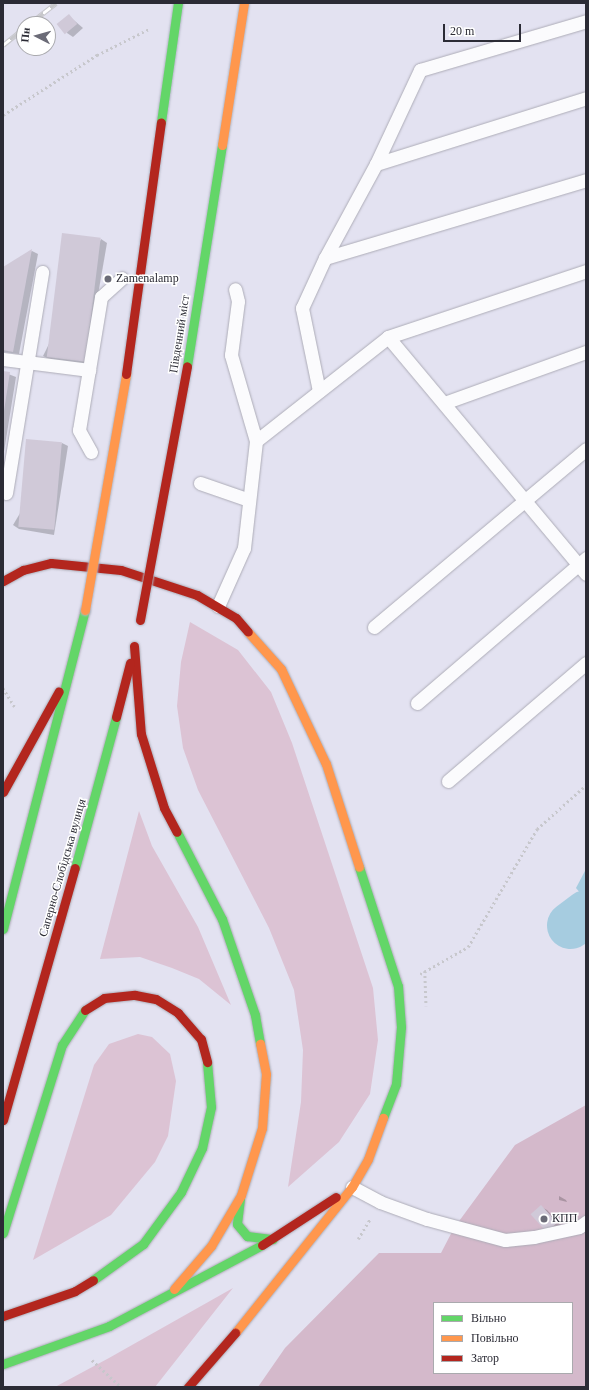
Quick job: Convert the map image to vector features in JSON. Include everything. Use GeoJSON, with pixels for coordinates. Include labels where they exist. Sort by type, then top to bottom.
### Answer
{"type":"FeatureCollection","features":[{"type":"Feature","properties":{"kind":"main road"},"geometry":{"type":"LineString","coordinates":[[3,929],[74,664],[85,610],[126,373],[178,3]]}},
{"type":"Feature","properties":{"kind":"main road","name":"Південний міст"},"geometry":{"type":"LineString","coordinates":[[140,620],[185,381],[244,3]]}},
{"type":"Feature","properties":{"kind":"main road"},"geometry":{"type":"LineString","coordinates":[[3,581],[24,570],[51,563],[82,564],[160,581],[218,606],[257,641],[281,669],[326,764],[398,986],[400,1027],[396,1084],[383,1125],[352,1186],[264,1300],[188,1387]]}},
{"type":"Feature","properties":{"kind":"main road","name":"Саперно-Слобідська вулиця"},"geometry":{"type":"LineString","coordinates":[[3,1120],[90,817],[140,620]]}},
{"type":"Feature","properties":{"kind":"main road"},"geometry":{"type":"LineString","coordinates":[[134,646],[141,734],[164,808],[222,919],[255,1015],[266,1074],[262,1128],[241,1195],[237,1224],[247,1236],[273,1239]]}},
{"type":"Feature","properties":{"kind":"main road"},"geometry":{"type":"LineString","coordinates":[[3,792],[74,664]]}},
{"type":"Feature","properties":{"kind":"main road"},"geometry":{"type":"LineString","coordinates":[[3,1233],[62,1044],[85,1010],[104,998],[135,995],[156,999],[178,1012],[201,1039],[208,1064],[211,1107],[202,1148],[181,1192],[143,1244],[113,1268],[75,1291],[16,1314],[3,1316]]}},
{"type":"Feature","properties":{"kind":"main road"},"geometry":{"type":"LineString","coordinates":[[3,1364],[109,1326],[174,1289],[273,1239],[352,1186]]}},
{"type":"Feature","properties":{"kind":"main road"},"geometry":{"type":"LineString","coordinates":[[174,1289],[211,1246],[241,1195]]}},
{"type":"Feature","properties":{"kind":"lane"},"geometry":{"type":"LineString","coordinates":[[319,392],[302,308],[325,258],[376,164],[420,70],[586,21]]}},
{"type":"Feature","properties":{"kind":"lane"},"geometry":{"type":"LineString","coordinates":[[376,164],[586,98]]}},
{"type":"Feature","properties":{"kind":"lane"},"geometry":{"type":"LineString","coordinates":[[325,258],[586,180]]}},
{"type":"Feature","properties":{"kind":"lane"},"geometry":{"type":"LineString","coordinates":[[256,442],[388,337],[586,271]]}},
{"type":"Feature","properties":{"kind":"lane"},"geometry":{"type":"LineString","coordinates":[[6,494],[42,272]]}},
{"type":"Feature","properties":{"kind":"lane"},"geometry":{"type":"LineString","coordinates":[[91,452],[79,430],[101,297],[122,278]]}},
{"type":"Feature","properties":{"kind":"lane"},"geometry":{"type":"LineString","coordinates":[[218,606],[244,548],[256,442],[231,355],[238,301],[234,289]]}},
{"type":"Feature","properties":{"kind":"lane"},"geometry":{"type":"LineString","coordinates":[[388,337],[444,403],[524,502],[583,566],[417,704]]}},
{"type":"Feature","properties":{"kind":"lane"},"geometry":{"type":"LineString","coordinates":[[444,403],[586,352]]}},
{"type":"Feature","properties":{"kind":"lane"},"geometry":{"type":"LineString","coordinates":[[3,359],[89,370]]}},
{"type":"Feature","properties":{"kind":"lane"},"geometry":{"type":"LineString","coordinates":[[374,627],[586,449]]}},
{"type":"Feature","properties":{"kind":"lane"},"geometry":{"type":"LineString","coordinates":[[200,483],[249,500]]}},
{"type":"Feature","properties":{"kind":"lane"},"geometry":{"type":"LineString","coordinates":[[448,781],[586,663]]}},
{"type":"Feature","properties":{"kind":"lane"},"geometry":{"type":"LineString","coordinates":[[352,1186],[380,1202],[427,1219],[505,1240],[534,1237],[579,1227],[586,1222]]}},
{"type":"Feature","properties":{"kind":"path"},"geometry":{"type":"LineString","coordinates":[[3,115],[97,55],[153,27]]}},
{"type":"Feature","properties":{"kind":"path"},"geometry":{"type":"LineString","coordinates":[[3,688],[15,707]]}},
{"type":"Feature","properties":{"kind":"path"},"geometry":{"type":"LineString","coordinates":[[398,986],[468,947],[537,829],[586,785]]}},
{"type":"Feature","properties":{"kind":"path"},"geometry":{"type":"LineString","coordinates":[[92,1360],[121,1387]]}},
{"type":"Feature","properties":{"kind":"shaded area"},"geometry":{"type":"Polygon","coordinates":[[[190,622],[238,650],[271,692],[292,743],[373,988],[378,1040],[370,1094],[339,1142],[288,1187],[301,1102],[303,1050],[294,990],[269,928],[198,790],[183,748],[177,706],[181,662],[190,622]]]}},
{"type":"Feature","properties":{"kind":"shaded area"},"geometry":{"type":"Polygon","coordinates":[[[139,811],[152,846],[198,927],[231,1005],[199,979],[172,968],[140,957],[100,959],[139,811]]]}},
{"type":"Feature","properties":{"kind":"shaded area"},"geometry":{"type":"Polygon","coordinates":[[[138,1034],[152,1037],[170,1054],[176,1081],[168,1136],[155,1162],[111,1215],[33,1260],[94,1065],[109,1044],[138,1034]]]}},
{"type":"Feature","properties":{"kind":"shaded area"},"geometry":{"type":"Polygon","coordinates":[[[586,1105],[586,1387],[258,1387],[285,1348],[379,1253],[441,1253],[454,1228],[515,1145],[586,1105]]]}},
{"type":"Feature","properties":{"kind":"shaded area"},"geometry":{"type":"Polygon","coordinates":[[[233,1288],[155,1387],[55,1387],[109,1358],[233,1288]]]}},
{"type":"Feature","properties":{"kind":"water"},"geometry":{"type":"Polygon","coordinates":[[[586,869],[586,900],[576,888],[586,869]]]}},
{"type":"Feature","properties":{"kind":"building"},"geometry":{"type":"Polygon","coordinates":[[[69,14],[77,24],[65,34],[57,24],[69,14]]]}},
{"type":"Feature","properties":{"kind":"building"},"geometry":{"type":"Polygon","coordinates":[[[62,233],[101,238],[85,362],[47,357],[62,233]]]}},
{"type":"Feature","properties":{"kind":"building"},"geometry":{"type":"Polygon","coordinates":[[[32,249],[13,352],[3,350],[3,267],[32,249]]]}},
{"type":"Feature","properties":{"kind":"building"},"geometry":{"type":"Polygon","coordinates":[[[3,371],[10,372],[4,411],[3,411],[3,371]]]}},
{"type":"Feature","properties":{"kind":"building"},"geometry":{"type":"Polygon","coordinates":[[[26,439],[62,442],[54,530],[18,527],[26,439]]]}},
{"type":"Feature","properties":{"kind":"building","name":"КПП"},"geometry":{"type":"Polygon","coordinates":[[[541,1205],[557,1223],[547,1232],[531,1214],[541,1205]]]}},
{"type":"Feature","properties":{"kind":"waterway"},"geometry":{"type":"LineString","coordinates":[[570,925],[586,913]]}},
{"type":"Feature","properties":{"kind":"railway"},"geometry":{"type":"LineString","coordinates":[[39,16],[56,3]]}},
{"type":"Feature","properties":{"kind":"railway"},"geometry":{"type":"LineString","coordinates":[[3,45],[16,34]]}},
{"type":"Feature","properties":{"kind":"traffic: fast"},"geometry":{"type":"LineString","coordinates":[[161,122],[178,3]]}},
{"type":"Feature","properties":{"kind":"traffic: fast"},"geometry":{"type":"LineString","coordinates":[[187,366],[222,145]]}},
{"type":"Feature","properties":{"kind":"traffic: fast"},"geometry":{"type":"LineString","coordinates":[[3,929],[85,610]]}},
{"type":"Feature","properties":{"kind":"traffic: fast"},"geometry":{"type":"LineString","coordinates":[[75,868],[116,717]]}},
{"type":"Feature","properties":{"kind":"traffic: fast"},"geometry":{"type":"LineString","coordinates":[[177,832],[222,919],[255,1015],[260,1044]]}},
{"type":"Feature","properties":{"kind":"traffic: fast"},"geometry":{"type":"LineString","coordinates":[[359,867],[398,986],[401,1027],[396,1084],[383,1118]]}},
{"type":"Feature","properties":{"kind":"traffic: fast"},"geometry":{"type":"LineString","coordinates":[[3,1233],[62,1045],[85,1010]]}},
{"type":"Feature","properties":{"kind":"traffic: fast"},"geometry":{"type":"LineString","coordinates":[[93,1280],[143,1244],[181,1192],[202,1148],[211,1107],[207,1062]]}},
{"type":"Feature","properties":{"kind":"traffic: fast"},"geometry":{"type":"LineString","coordinates":[[240,1199],[237,1224],[247,1236],[273,1239]]}},
{"type":"Feature","properties":{"kind":"traffic: fast"},"geometry":{"type":"LineString","coordinates":[[3,1364],[109,1326],[262,1245]]}},
{"type":"Feature","properties":{"kind":"traffic: slow"},"geometry":{"type":"LineString","coordinates":[[222,145],[244,3]]}},
{"type":"Feature","properties":{"kind":"traffic: slow"},"geometry":{"type":"LineString","coordinates":[[85,610],[126,374]]}},
{"type":"Feature","properties":{"kind":"traffic: slow"},"geometry":{"type":"LineString","coordinates":[[248,632],[281,669],[326,764],[359,867]]}},
{"type":"Feature","properties":{"kind":"traffic: slow"},"geometry":{"type":"LineString","coordinates":[[174,1289],[211,1246],[241,1195],[262,1128],[266,1074],[260,1044]]}},
{"type":"Feature","properties":{"kind":"traffic: slow"},"geometry":{"type":"LineString","coordinates":[[235,1333],[352,1187],[368,1159],[383,1118]]}},
{"type":"Feature","properties":{"kind":"traffic: jam"},"geometry":{"type":"LineString","coordinates":[[126,374],[161,122]]}},
{"type":"Feature","properties":{"kind":"traffic: jam"},"geometry":{"type":"LineString","coordinates":[[140,620],[187,366]]}},
{"type":"Feature","properties":{"kind":"traffic: jam"},"geometry":{"type":"LineString","coordinates":[[3,581],[23,570],[51,563],[121,570],[197,595],[236,618],[248,632]]}},
{"type":"Feature","properties":{"kind":"traffic: jam"},"geometry":{"type":"LineString","coordinates":[[134,646],[141,734],[164,808],[177,832]]}},
{"type":"Feature","properties":{"kind":"traffic: jam"},"geometry":{"type":"LineString","coordinates":[[116,717],[130,663]]}},
{"type":"Feature","properties":{"kind":"traffic: jam"},"geometry":{"type":"LineString","coordinates":[[3,792],[59,691]]}},
{"type":"Feature","properties":{"kind":"traffic: jam"},"geometry":{"type":"LineString","coordinates":[[3,1120],[75,868]]}},
{"type":"Feature","properties":{"kind":"traffic: jam"},"geometry":{"type":"LineString","coordinates":[[85,1010],[104,998],[135,995],[156,999],[178,1013],[201,1039],[207,1062]]}},
{"type":"Feature","properties":{"kind":"traffic: jam"},"geometry":{"type":"LineString","coordinates":[[262,1245],[336,1197]]}},
{"type":"Feature","properties":{"kind":"traffic: jam"},"geometry":{"type":"LineString","coordinates":[[3,1316],[75,1291],[93,1280]]}},
{"type":"Feature","properties":{"kind":"traffic: jam"},"geometry":{"type":"LineString","coordinates":[[188,1387],[235,1333]]}},
{"type":"Feature","properties":{"kind":"place","name":"Zamenalamp"},"geometry":{"type":"Point","coordinates":[108,279]}},
{"type":"Feature","properties":{"kind":"place","name":"КПП"},"geometry":{"type":"Point","coordinates":[544,1219]}}]}
